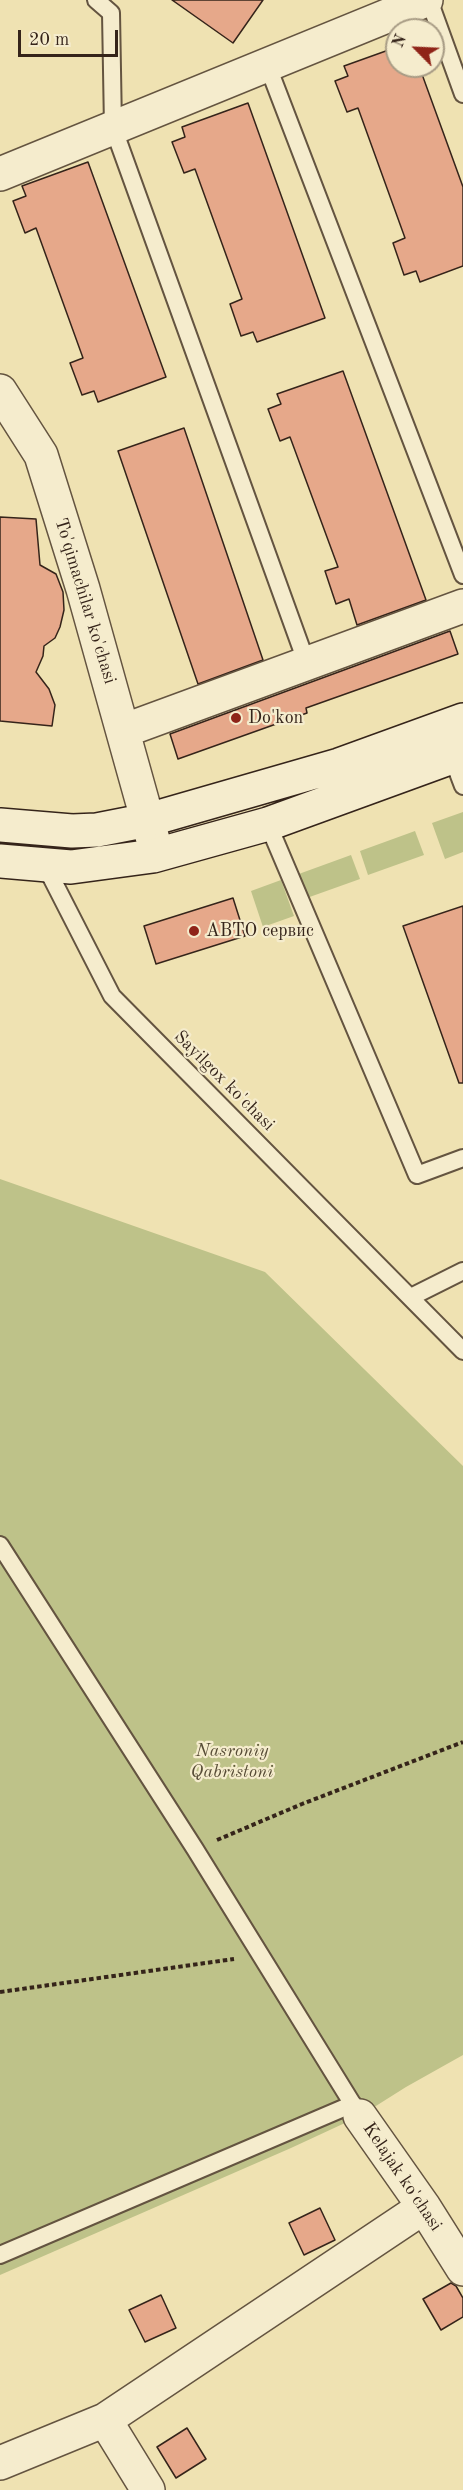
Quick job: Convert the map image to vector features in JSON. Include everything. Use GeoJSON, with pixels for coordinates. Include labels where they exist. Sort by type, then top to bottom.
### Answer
{"type":"FeatureCollection","features":[{"type":"Feature","properties":{"kind":"street"},"geometry":{"type":"LineString","coordinates":[[0,174],[427,0]]}},
{"type":"Feature","properties":{"kind":"street","name":"To'qimachilar ko'chasi"},"geometry":{"type":"LineString","coordinates":[[0,391],[40,454],[83,589],[157,854]]}},
{"type":"Feature","properties":{"kind":"street"},"geometry":{"type":"LineString","coordinates":[[123,731],[463,606]]}},
{"type":"Feature","properties":{"kind":"street"},"geometry":{"type":"LineString","coordinates":[[0,825],[72,831],[98,830],[148,820],[339,765],[463,720]]}},
{"type":"Feature","properties":{"kind":"street"},"geometry":{"type":"LineString","coordinates":[[0,861],[46,867],[97,865],[157,854],[268,824],[459,765]]}},
{"type":"Feature","properties":{"kind":"street","name":"Kelajak ko'chasi"},"geometry":{"type":"LineString","coordinates":[[356,2110],[424,2207],[463,2269]]}},
{"type":"Feature","properties":{"kind":"street"},"geometry":{"type":"LineString","coordinates":[[0,2463],[105,2420],[424,2207]]}},
{"type":"Feature","properties":{"kind":"street"},"geometry":{"type":"LineString","coordinates":[[105,2420],[147,2490]]}},
{"type":"Feature","properties":{"kind":"lane"},"geometry":{"type":"LineString","coordinates":[[96,0],[111,13],[113,128],[306,664]]}},
{"type":"Feature","properties":{"kind":"lane"},"geometry":{"type":"LineString","coordinates":[[427,0],[463,94]]}},
{"type":"Feature","properties":{"kind":"lane"},"geometry":{"type":"LineString","coordinates":[[267,64],[463,575]]}},
{"type":"Feature","properties":{"kind":"lane"},"geometry":{"type":"LineString","coordinates":[[268,824],[417,1175],[463,1158]]}},
{"type":"Feature","properties":{"kind":"lane","name":"Sayilgox ko'chasi"},"geometry":{"type":"LineString","coordinates":[[46,867],[112,996],[463,1351]]}},
{"type":"Feature","properties":{"kind":"lane"},"geometry":{"type":"LineString","coordinates":[[411,1297],[463,1272]]}},
{"type":"Feature","properties":{"kind":"lane"},"geometry":{"type":"LineString","coordinates":[[0,1545],[195,1850],[356,2110],[0,2256]]}},
{"type":"Feature","properties":{"kind":"path"},"geometry":{"type":"LineString","coordinates":[[195,1850],[302,1804],[463,1742]]}},
{"type":"Feature","properties":{"kind":"path"},"geometry":{"type":"LineString","coordinates":[[0,1992],[261,1955]]}},
{"type":"Feature","properties":{"kind":"green space"},"geometry":{"type":"Polygon","coordinates":[[[463,812],[463,852],[445,859],[432,823],[463,812]]]}},
{"type":"Feature","properties":{"kind":"green space"},"geometry":{"type":"Polygon","coordinates":[[[415,831],[424,855],[368,875],[360,851],[415,831]]]}},
{"type":"Feature","properties":{"kind":"green space"},"geometry":{"type":"Polygon","coordinates":[[[351,855],[360,879],[304,899],[296,875],[351,855]]]}},
{"type":"Feature","properties":{"kind":"green space"},"geometry":{"type":"Polygon","coordinates":[[[281,880],[294,916],[263,927],[251,891],[281,880]]]}},
{"type":"Feature","properties":{"kind":"green space","name":"Nasroniy Qabristoni"},"geometry":{"type":"Polygon","coordinates":[[[0,1179],[265,1272],[463,1466],[463,2055],[360,2116],[0,2275],[0,1179]]]}},
{"type":"Feature","properties":{"kind":"building"},"geometry":{"type":"Polygon","coordinates":[[[172,0],[263,0],[233,43],[172,0]]]}},
{"type":"Feature","properties":{"kind":"building"},"geometry":{"type":"Polygon","coordinates":[[[385,51],[385,78],[423,78],[463,187],[463,266],[420,282],[416,271],[404,275],[393,243],[405,238],[358,108],[347,112],[335,81],[348,76],[344,66],[385,51]]]}},
{"type":"Feature","properties":{"kind":"building"},"geometry":{"type":"Polygon","coordinates":[[[248,103],[325,318],[257,342],[253,332],[241,336],[230,304],[242,299],[195,169],[184,173],[172,142],[185,137],[182,127],[248,103]]]}},
{"type":"Feature","properties":{"kind":"building"},"geometry":{"type":"Polygon","coordinates":[[[88,162],[166,377],[98,402],[94,391],[82,395],[70,363],[83,358],[36,228],[25,233],[13,201],[26,196],[22,186],[88,162]]]}},
{"type":"Feature","properties":{"kind":"building"},"geometry":{"type":"Polygon","coordinates":[[[343,371],[426,600],[357,625],[349,599],[336,604],[325,571],[338,567],[290,437],[280,441],[268,409],[281,404],[277,394],[343,371]]]}},
{"type":"Feature","properties":{"kind":"building"},"geometry":{"type":"Polygon","coordinates":[[[184,428],[263,660],[198,684],[118,451],[184,428]]]}},
{"type":"Feature","properties":{"kind":"building"},"geometry":{"type":"Polygon","coordinates":[[[0,517],[36,519],[40,565],[56,574],[63,592],[64,610],[60,627],[55,638],[44,646],[43,656],[36,672],[49,689],[55,705],[52,726],[0,721],[0,517]]]}},
{"type":"Feature","properties":{"kind":"building"},"geometry":{"type":"Polygon","coordinates":[[[450,631],[458,654],[306,708],[307,713],[178,759],[170,734],[450,631]]]}},
{"type":"Feature","properties":{"kind":"building","name":"АВТО сервис"},"geometry":{"type":"Polygon","coordinates":[[[233,898],[245,936],[156,964],[144,926],[233,898]]]}},
{"type":"Feature","properties":{"kind":"building"},"geometry":{"type":"Polygon","coordinates":[[[463,906],[463,1083],[459,1083],[403,926],[463,906]]]}},
{"type":"Feature","properties":{"kind":"building"},"geometry":{"type":"Polygon","coordinates":[[[320,2208],[335,2240],[304,2255],[289,2223],[320,2208]]]}},
{"type":"Feature","properties":{"kind":"building"},"geometry":{"type":"Polygon","coordinates":[[[451,2283],[456,2286],[463,2298],[463,2317],[441,2330],[423,2299],[451,2283]]]}},
{"type":"Feature","properties":{"kind":"building"},"geometry":{"type":"Polygon","coordinates":[[[161,2295],[176,2328],[145,2342],[129,2310],[161,2295]]]}},
{"type":"Feature","properties":{"kind":"building"},"geometry":{"type":"Polygon","coordinates":[[[187,2428],[206,2459],[176,2478],[157,2447],[187,2428]]]}},
{"type":"Feature","properties":{"kind":"place","name":"Do'kon"},"geometry":{"type":"Point","coordinates":[236,718]}},
{"type":"Feature","properties":{"kind":"place","name":"АВТО сервис"},"geometry":{"type":"Point","coordinates":[194,931]}}]}
